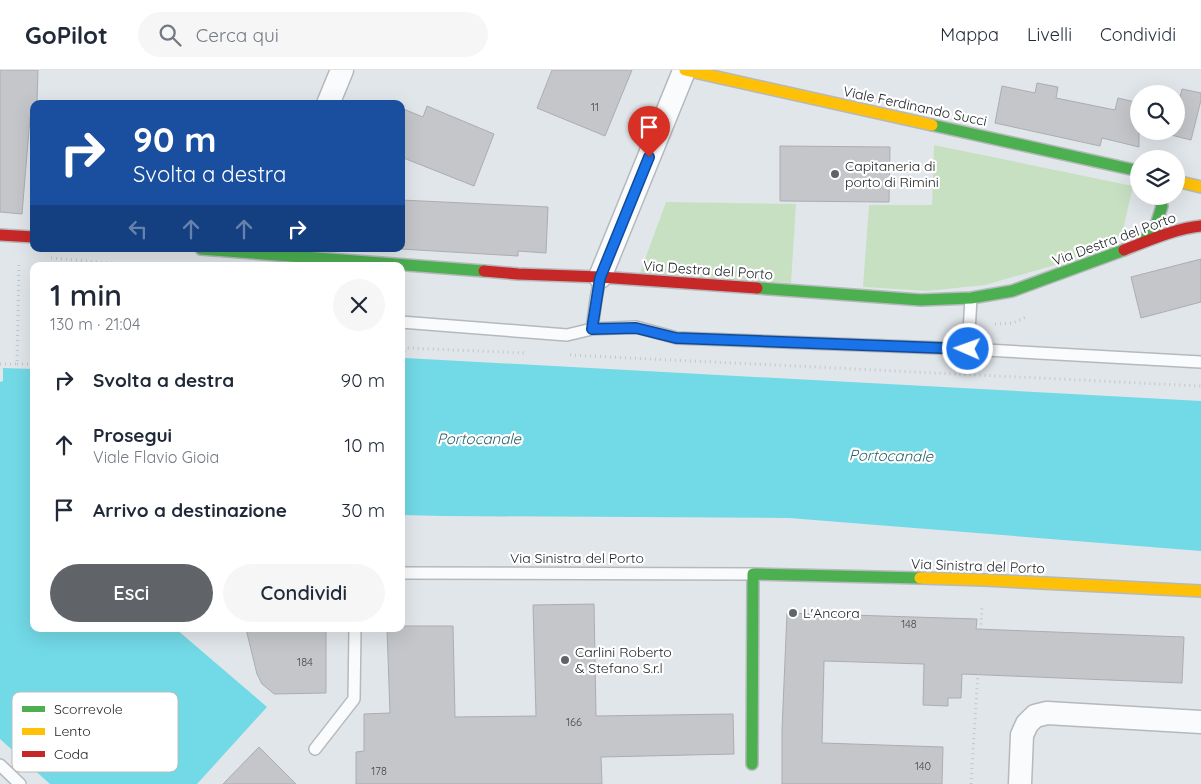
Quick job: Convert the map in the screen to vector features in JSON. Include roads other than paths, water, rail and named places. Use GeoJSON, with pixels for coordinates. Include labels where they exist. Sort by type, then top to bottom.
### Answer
{"type":"FeatureCollection","features":[{"type":"Feature","properties":{"kind":"street"},"geometry":{"type":"LineString","coordinates":[[330,100],[342,70]]}},
{"type":"Feature","properties":{"kind":"street"},"geometry":{"type":"LineString","coordinates":[[600,278],[685,70]]}},
{"type":"Feature","properties":{"kind":"street","name":"Viale Ferdinando Succi"},"geometry":{"type":"LineString","coordinates":[[685,70],[1130,170]]}},
{"type":"Feature","properties":{"kind":"street"},"geometry":{"type":"LineString","coordinates":[[1185,184],[1201,188]]}},
{"type":"Feature","properties":{"kind":"street"},"geometry":{"type":"LineString","coordinates":[[1141,243],[1155,228],[1162,205]]}},
{"type":"Feature","properties":{"kind":"street","name":"Via Destra del Porto"},"geometry":{"type":"LineString","coordinates":[[405,264],[518,274],[921,300],[972,298],[1012,291],[1141,243],[1190,227],[1201,226]]}},
{"type":"Feature","properties":{"kind":"street"},"geometry":{"type":"LineString","coordinates":[[0,236],[30,237]]}},
{"type":"Feature","properties":{"kind":"street","name":"Via Destra del Porto"},"geometry":{"type":"LineString","coordinates":[[280,252],[388,262]]}},
{"type":"Feature","properties":{"kind":"street"},"geometry":{"type":"LineString","coordinates":[[752,764],[753,574]]}},
{"type":"Feature","properties":{"kind":"street","name":"Via Sinistra del Porto"},"geometry":{"type":"LineString","coordinates":[[753,574],[984,580],[1201,591]]}},
{"type":"Feature","properties":{"kind":"street"},"geometry":{"type":"LineString","coordinates":[[1020,784],[1022,735],[1027,724],[1035,716],[1047,713],[1201,722]]}},
{"type":"Feature","properties":{"kind":"lane"},"geometry":{"type":"LineString","coordinates":[[592,329],[600,278]]}},
{"type":"Feature","properties":{"kind":"lane"},"geometry":{"type":"LineString","coordinates":[[968,349],[972,298]]}},
{"type":"Feature","properties":{"kind":"lane"},"geometry":{"type":"LineString","coordinates":[[405,322],[567,335],[592,329],[636,328],[676,338],[968,349],[1201,362]]}},
{"type":"Feature","properties":{"kind":"lane","name":"Via Sinistra del Porto"},"geometry":{"type":"LineString","coordinates":[[405,572],[753,574]]}},
{"type":"Feature","properties":{"kind":"lane"},"geometry":{"type":"LineString","coordinates":[[315,749],[354,699],[355,632]]}},
{"type":"Feature","properties":{"kind":"lane"},"geometry":{"type":"LineString","coordinates":[[0,765],[20,784]]}},
{"type":"Feature","properties":{"kind":"water","name":"Portocanale"},"geometry":{"type":"Polygon","coordinates":[[[405,358],[1201,401],[1201,551],[789,518],[405,515],[405,358]]]}},
{"type":"Feature","properties":{"kind":"water"},"geometry":{"type":"Polygon","coordinates":[[[3,368],[30,369],[30,632],[180,632],[267,707],[197,784],[50,784],[37,772],[178,772],[178,692],[12,692],[12,750],[0,739],[0,382],[3,381],[3,368]]]}},
{"type":"Feature","properties":{"kind":"place","name":"Capitaneria di porto di Rimini"},"geometry":{"type":"Point","coordinates":[835,174]}},
{"type":"Feature","properties":{"kind":"place","name":"L'Ancora"},"geometry":{"type":"Point","coordinates":[793,613]}},
{"type":"Feature","properties":{"kind":"place","name":"Carlini Roberto & Stefano S.r.l"},"geometry":{"type":"Point","coordinates":[565,660]}}]}
